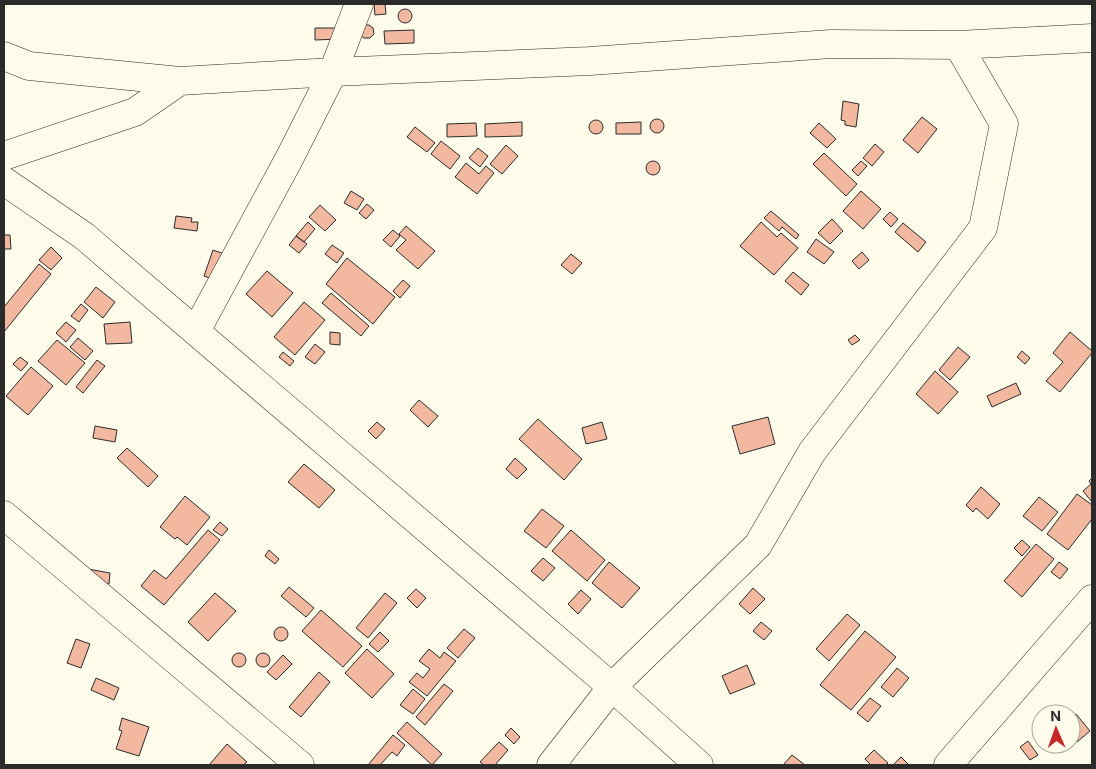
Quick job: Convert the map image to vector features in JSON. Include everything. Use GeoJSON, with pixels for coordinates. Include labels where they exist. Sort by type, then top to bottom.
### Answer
{"type":"FeatureCollection","features":[{"type":"Feature","properties":{"kind":"main road"},"geometry":{"type":"LineString","coordinates":[[196,331],[289,159],[332,72],[359,4]]}},
{"type":"Feature","properties":{"kind":"main road"},"geometry":{"type":"LineString","coordinates":[[4,56],[29,66],[180,80],[590,61],[831,44],[958,45],[1092,38]]}},
{"type":"Feature","properties":{"kind":"main road"},"geometry":{"type":"LineString","coordinates":[[551,765],[612,687],[758,545],[812,452],[983,228],[1004,124],[958,45]]}},
{"type":"Feature","properties":{"kind":"main road"},"geometry":{"type":"LineString","coordinates":[[4,156],[135,112],[180,80]]}},
{"type":"Feature","properties":{"kind":"main road"},"geometry":{"type":"LineString","coordinates":[[4,181],[84,236],[612,687],[699,765]]}},
{"type":"Feature","properties":{"kind":"main road"},"geometry":{"type":"LineString","coordinates":[[4,515],[300,765]]}},
{"type":"Feature","properties":{"kind":"main road"},"geometry":{"type":"LineString","coordinates":[[948,765],[1092,599]]}},
{"type":"Feature","properties":{"kind":"building"},"geometry":{"type":"Polygon","coordinates":[[[374,4],[385,4],[386,14],[375,15],[374,4]]]}},
{"type":"Feature","properties":{"kind":"building"},"geometry":{"type":"Polygon","coordinates":[[[402,9],[408,9],[412,16],[408,23],[402,23],[398,19],[398,13],[402,9]]]}},
{"type":"Feature","properties":{"kind":"building"},"geometry":{"type":"Polygon","coordinates":[[[363,25],[369,25],[373,28],[374,34],[370,38],[364,38],[360,35],[363,25]]]}},
{"type":"Feature","properties":{"kind":"building"},"geometry":{"type":"Polygon","coordinates":[[[315,28],[339,28],[339,39],[315,40],[315,28]]]}},
{"type":"Feature","properties":{"kind":"building"},"geometry":{"type":"Polygon","coordinates":[[[414,30],[414,43],[385,44],[384,31],[414,30]]]}},
{"type":"Feature","properties":{"kind":"building"},"geometry":{"type":"Polygon","coordinates":[[[843,101],[859,104],[856,127],[845,125],[845,121],[841,120],[843,101]]]}},
{"type":"Feature","properties":{"kind":"building"},"geometry":{"type":"Polygon","coordinates":[[[922,117],[937,129],[918,153],[903,140],[922,117]]]}},
{"type":"Feature","properties":{"kind":"building"},"geometry":{"type":"Polygon","coordinates":[[[654,119],[660,119],[664,126],[660,133],[654,133],[650,129],[650,123],[654,119]]]}},
{"type":"Feature","properties":{"kind":"building"},"geometry":{"type":"Polygon","coordinates":[[[593,120],[599,120],[603,127],[599,134],[593,134],[589,130],[589,124],[593,120]]]}},
{"type":"Feature","properties":{"kind":"building"},"geometry":{"type":"Polygon","coordinates":[[[522,122],[522,136],[485,137],[485,124],[522,122]]]}},
{"type":"Feature","properties":{"kind":"building"},"geometry":{"type":"Polygon","coordinates":[[[641,122],[641,134],[616,134],[616,123],[641,122]]]}},
{"type":"Feature","properties":{"kind":"building"},"geometry":{"type":"Polygon","coordinates":[[[476,123],[477,136],[447,137],[447,124],[476,123]]]}},
{"type":"Feature","properties":{"kind":"building"},"geometry":{"type":"Polygon","coordinates":[[[819,123],[836,139],[827,148],[810,133],[819,123]]]}},
{"type":"Feature","properties":{"kind":"building"},"geometry":{"type":"Polygon","coordinates":[[[415,127],[435,143],[427,152],[407,137],[415,127]]]}},
{"type":"Feature","properties":{"kind":"building"},"geometry":{"type":"Polygon","coordinates":[[[441,141],[460,156],[450,169],[431,154],[441,141]]]}},
{"type":"Feature","properties":{"kind":"building"},"geometry":{"type":"Polygon","coordinates":[[[875,144],[884,152],[872,166],[863,158],[875,144]]]}},
{"type":"Feature","properties":{"kind":"building"},"geometry":{"type":"Polygon","coordinates":[[[506,145],[518,156],[502,174],[490,164],[506,145]]]}},
{"type":"Feature","properties":{"kind":"building"},"geometry":{"type":"Polygon","coordinates":[[[478,148],[488,156],[480,167],[469,158],[478,148]]]}},
{"type":"Feature","properties":{"kind":"building"},"geometry":{"type":"Polygon","coordinates":[[[824,153],[857,184],[846,196],[813,164],[824,153]]]}},
{"type":"Feature","properties":{"kind":"building"},"geometry":{"type":"Polygon","coordinates":[[[653,161],[658,163],[660,168],[658,173],[653,175],[648,173],[646,168],[648,163],[653,161]]]}},
{"type":"Feature","properties":{"kind":"building"},"geometry":{"type":"Polygon","coordinates":[[[861,161],[867,166],[858,176],[852,170],[861,161]]]}},
{"type":"Feature","properties":{"kind":"building"},"geometry":{"type":"Polygon","coordinates":[[[466,163],[479,174],[486,166],[494,173],[477,194],[455,177],[466,163]]]}},
{"type":"Feature","properties":{"kind":"building"},"geometry":{"type":"Polygon","coordinates":[[[351,191],[364,199],[357,210],[344,203],[351,191]]]}},
{"type":"Feature","properties":{"kind":"building"},"geometry":{"type":"Polygon","coordinates":[[[861,191],[881,209],[863,229],[843,211],[861,191]]]}},
{"type":"Feature","properties":{"kind":"building"},"geometry":{"type":"Polygon","coordinates":[[[367,204],[374,210],[366,219],[359,213],[367,204]]]}},
{"type":"Feature","properties":{"kind":"building"},"geometry":{"type":"Polygon","coordinates":[[[320,205],[336,220],[325,231],[309,217],[320,205]]]}},
{"type":"Feature","properties":{"kind":"building"},"geometry":{"type":"Polygon","coordinates":[[[771,211],[799,235],[796,239],[782,227],[779,231],[764,218],[771,211]]]}},
{"type":"Feature","properties":{"kind":"building"},"geometry":{"type":"Polygon","coordinates":[[[890,212],[898,219],[891,227],[883,219],[890,212]]]}},
{"type":"Feature","properties":{"kind":"building"},"geometry":{"type":"Polygon","coordinates":[[[176,216],[192,218],[191,222],[198,222],[197,231],[174,228],[176,216]]]}},
{"type":"Feature","properties":{"kind":"building"},"geometry":{"type":"Polygon","coordinates":[[[832,219],[843,231],[830,244],[818,233],[832,219]]]}},
{"type":"Feature","properties":{"kind":"building"},"geometry":{"type":"Polygon","coordinates":[[[308,222],[315,229],[304,242],[296,236],[308,222]]]}},
{"type":"Feature","properties":{"kind":"building"},"geometry":{"type":"Polygon","coordinates":[[[761,222],[777,237],[781,233],[798,248],[774,275],[740,246],[761,222]]]}},
{"type":"Feature","properties":{"kind":"building"},"geometry":{"type":"Polygon","coordinates":[[[903,223],[926,242],[918,252],[895,232],[903,223]]]}},
{"type":"Feature","properties":{"kind":"building"},"geometry":{"type":"Polygon","coordinates":[[[406,226],[435,251],[418,269],[396,250],[406,240],[399,234],[406,226]]]}},
{"type":"Feature","properties":{"kind":"building"},"geometry":{"type":"Polygon","coordinates":[[[393,230],[400,236],[391,247],[383,240],[393,230]]]}},
{"type":"Feature","properties":{"kind":"building"},"geometry":{"type":"Polygon","coordinates":[[[4,235],[10,235],[11,249],[4,249],[4,235]]]}},
{"type":"Feature","properties":{"kind":"building"},"geometry":{"type":"Polygon","coordinates":[[[296,236],[307,244],[299,253],[289,245],[296,236]]]}},
{"type":"Feature","properties":{"kind":"building"},"geometry":{"type":"Polygon","coordinates":[[[816,239],[834,252],[824,264],[807,252],[816,239]]]}},
{"type":"Feature","properties":{"kind":"building"},"geometry":{"type":"Polygon","coordinates":[[[332,245],[344,253],[337,263],[325,254],[332,245]]]}},
{"type":"Feature","properties":{"kind":"building"},"geometry":{"type":"Polygon","coordinates":[[[51,247],[62,258],[51,270],[39,260],[51,247]]]}},
{"type":"Feature","properties":{"kind":"building"},"geometry":{"type":"Polygon","coordinates":[[[213,250],[227,255],[218,281],[204,276],[213,250]]]}},
{"type":"Feature","properties":{"kind":"building"},"geometry":{"type":"Polygon","coordinates":[[[862,252],[869,260],[859,269],[852,261],[862,252]]]}},
{"type":"Feature","properties":{"kind":"building"},"geometry":{"type":"Polygon","coordinates":[[[571,254],[582,263],[572,274],[561,265],[571,254]]]}},
{"type":"Feature","properties":{"kind":"building"},"geometry":{"type":"Polygon","coordinates":[[[347,258],[395,297],[373,324],[326,284],[347,258]]]}},
{"type":"Feature","properties":{"kind":"building"},"geometry":{"type":"Polygon","coordinates":[[[39,264],[51,274],[4,332],[4,307],[39,264]]]}},
{"type":"Feature","properties":{"kind":"building"},"geometry":{"type":"Polygon","coordinates":[[[267,271],[293,293],[272,317],[246,294],[267,271]]]}},
{"type":"Feature","properties":{"kind":"building"},"geometry":{"type":"Polygon","coordinates":[[[793,272],[809,285],[801,295],[785,281],[793,272]]]}},
{"type":"Feature","properties":{"kind":"building"},"geometry":{"type":"Polygon","coordinates":[[[403,280],[410,286],[400,298],[393,291],[403,280]]]}},
{"type":"Feature","properties":{"kind":"building"},"geometry":{"type":"Polygon","coordinates":[[[96,287],[115,302],[103,318],[84,302],[96,287]]]}},
{"type":"Feature","properties":{"kind":"building"},"geometry":{"type":"Polygon","coordinates":[[[331,293],[369,326],[361,336],[322,303],[331,293]]]}},
{"type":"Feature","properties":{"kind":"building"},"geometry":{"type":"Polygon","coordinates":[[[304,302],[325,320],[295,355],[274,337],[304,302]]]}},
{"type":"Feature","properties":{"kind":"building"},"geometry":{"type":"Polygon","coordinates":[[[81,304],[88,310],[79,322],[71,316],[81,304]]]}},
{"type":"Feature","properties":{"kind":"building"},"geometry":{"type":"Polygon","coordinates":[[[66,322],[76,330],[66,342],[56,333],[66,322]]]}},
{"type":"Feature","properties":{"kind":"building"},"geometry":{"type":"Polygon","coordinates":[[[130,322],[132,343],[106,344],[104,324],[130,322]]]}},
{"type":"Feature","properties":{"kind":"building"},"geometry":{"type":"Polygon","coordinates":[[[330,332],[340,333],[340,345],[330,344],[330,332]]]}},
{"type":"Feature","properties":{"kind":"building"},"geometry":{"type":"Polygon","coordinates":[[[1070,332],[1092,353],[1060,392],[1046,381],[1063,362],[1053,353],[1070,332]]]}},
{"type":"Feature","properties":{"kind":"building"},"geometry":{"type":"Polygon","coordinates":[[[855,335],[860,340],[852,345],[848,340],[855,335]]]}},
{"type":"Feature","properties":{"kind":"building"},"geometry":{"type":"Polygon","coordinates":[[[78,338],[93,351],[85,360],[70,347],[78,338]]]}},
{"type":"Feature","properties":{"kind":"building"},"geometry":{"type":"Polygon","coordinates":[[[57,340],[85,363],[66,385],[38,361],[57,340]]]}},
{"type":"Feature","properties":{"kind":"building"},"geometry":{"type":"Polygon","coordinates":[[[315,344],[325,352],[315,364],[305,357],[315,344]]]}},
{"type":"Feature","properties":{"kind":"building"},"geometry":{"type":"Polygon","coordinates":[[[958,347],[970,357],[950,380],[939,370],[958,347]]]}},
{"type":"Feature","properties":{"kind":"building"},"geometry":{"type":"Polygon","coordinates":[[[1022,351],[1030,358],[1025,364],[1017,357],[1022,351]]]}},
{"type":"Feature","properties":{"kind":"building"},"geometry":{"type":"Polygon","coordinates":[[[283,352],[294,361],[290,366],[279,357],[283,352]]]}},
{"type":"Feature","properties":{"kind":"building"},"geometry":{"type":"Polygon","coordinates":[[[20,357],[28,363],[21,371],[13,364],[20,357]]]}},
{"type":"Feature","properties":{"kind":"building"},"geometry":{"type":"Polygon","coordinates":[[[97,360],[105,366],[83,393],[76,387],[97,360]]]}},
{"type":"Feature","properties":{"kind":"building"},"geometry":{"type":"Polygon","coordinates":[[[31,367],[53,386],[28,415],[6,396],[31,367]]]}},
{"type":"Feature","properties":{"kind":"building"},"geometry":{"type":"Polygon","coordinates":[[[935,371],[958,392],[938,414],[916,394],[935,371]]]}},
{"type":"Feature","properties":{"kind":"building"},"geometry":{"type":"Polygon","coordinates":[[[1016,383],[1021,394],[992,407],[987,396],[1016,383]]]}},
{"type":"Feature","properties":{"kind":"building"},"geometry":{"type":"Polygon","coordinates":[[[419,400],[438,416],[428,427],[410,410],[419,400]]]}},
{"type":"Feature","properties":{"kind":"building"},"geometry":{"type":"Polygon","coordinates":[[[768,417],[775,444],[740,454],[732,426],[768,417]]]}},
{"type":"Feature","properties":{"kind":"building"},"geometry":{"type":"Polygon","coordinates":[[[538,419],[582,459],[564,480],[519,439],[538,419]]]}},
{"type":"Feature","properties":{"kind":"building"},"geometry":{"type":"Polygon","coordinates":[[[377,422],[385,429],[376,439],[368,431],[377,422]]]}},
{"type":"Feature","properties":{"kind":"building"},"geometry":{"type":"Polygon","coordinates":[[[602,422],[607,439],[586,444],[582,428],[602,422]]]}},
{"type":"Feature","properties":{"kind":"building"},"geometry":{"type":"Polygon","coordinates":[[[95,426],[117,430],[115,442],[93,438],[95,426]]]}},
{"type":"Feature","properties":{"kind":"building"},"geometry":{"type":"Polygon","coordinates":[[[127,448],[158,476],[148,487],[117,458],[127,448]]]}},
{"type":"Feature","properties":{"kind":"building"},"geometry":{"type":"Polygon","coordinates":[[[515,458],[527,469],[517,479],[506,469],[515,458]]]}},
{"type":"Feature","properties":{"kind":"building"},"geometry":{"type":"Polygon","coordinates":[[[304,464],[335,490],[319,508],[288,482],[304,464]]]}},
{"type":"Feature","properties":{"kind":"building"},"geometry":{"type":"Polygon","coordinates":[[[1092,478],[1092,502],[1083,491],[1091,484],[1089,481],[1092,478]]]}},
{"type":"Feature","properties":{"kind":"building"},"geometry":{"type":"Polygon","coordinates":[[[981,487],[1000,504],[988,519],[976,508],[973,512],[966,505],[981,487]]]}},
{"type":"Feature","properties":{"kind":"building"},"geometry":{"type":"Polygon","coordinates":[[[1077,494],[1092,505],[1092,519],[1068,550],[1047,534],[1077,494]]]}},
{"type":"Feature","properties":{"kind":"building"},"geometry":{"type":"Polygon","coordinates":[[[185,496],[210,517],[187,545],[177,537],[175,539],[160,527],[185,496]]]}},
{"type":"Feature","properties":{"kind":"building"},"geometry":{"type":"Polygon","coordinates":[[[1039,497],[1058,512],[1042,531],[1023,516],[1039,497]]]}},
{"type":"Feature","properties":{"kind":"building"},"geometry":{"type":"Polygon","coordinates":[[[542,509],[564,526],[546,548],[524,531],[542,509]]]}},
{"type":"Feature","properties":{"kind":"building"},"geometry":{"type":"Polygon","coordinates":[[[220,522],[228,529],[222,536],[213,530],[220,522]]]}},
{"type":"Feature","properties":{"kind":"building"},"geometry":{"type":"Polygon","coordinates":[[[208,530],[220,540],[164,605],[141,586],[154,570],[166,579],[208,530]]]}},
{"type":"Feature","properties":{"kind":"building"},"geometry":{"type":"Polygon","coordinates":[[[571,530],[605,560],[587,581],[552,551],[571,530]]]}},
{"type":"Feature","properties":{"kind":"building"},"geometry":{"type":"Polygon","coordinates":[[[1022,540],[1030,547],[1022,556],[1014,548],[1022,540]]]}},
{"type":"Feature","properties":{"kind":"building"},"geometry":{"type":"Polygon","coordinates":[[[1036,544],[1054,559],[1022,597],[1004,581],[1036,544]]]}},
{"type":"Feature","properties":{"kind":"building"},"geometry":{"type":"Polygon","coordinates":[[[269,550],[279,559],[275,564],[265,556],[269,550]]]}},
{"type":"Feature","properties":{"kind":"building"},"geometry":{"type":"Polygon","coordinates":[[[543,558],[555,568],[543,581],[531,571],[543,558]]]}},
{"type":"Feature","properties":{"kind":"building"},"geometry":{"type":"Polygon","coordinates":[[[609,562],[640,588],[622,608],[592,583],[609,562]]]}},
{"type":"Feature","properties":{"kind":"building"},"geometry":{"type":"Polygon","coordinates":[[[1059,562],[1068,569],[1060,579],[1051,572],[1059,562]]]}},
{"type":"Feature","properties":{"kind":"building"},"geometry":{"type":"Polygon","coordinates":[[[88,569],[110,573],[109,584],[87,581],[88,569]]]}},
{"type":"Feature","properties":{"kind":"building"},"geometry":{"type":"Polygon","coordinates":[[[289,587],[314,608],[306,617],[281,596],[289,587]]]}},
{"type":"Feature","properties":{"kind":"building"},"geometry":{"type":"Polygon","coordinates":[[[753,588],[765,599],[750,614],[739,604],[753,588]]]}},
{"type":"Feature","properties":{"kind":"building"},"geometry":{"type":"Polygon","coordinates":[[[416,589],[426,598],[417,608],[407,598],[416,589]]]}},
{"type":"Feature","properties":{"kind":"building"},"geometry":{"type":"Polygon","coordinates":[[[581,590],[591,599],[578,614],[568,604],[581,590]]]}},
{"type":"Feature","properties":{"kind":"building"},"geometry":{"type":"Polygon","coordinates":[[[215,593],[236,611],[208,641],[188,622],[215,593]]]}},
{"type":"Feature","properties":{"kind":"building"},"geometry":{"type":"Polygon","coordinates":[[[385,593],[397,603],[368,638],[356,628],[385,593]]]}},
{"type":"Feature","properties":{"kind":"building"},"geometry":{"type":"Polygon","coordinates":[[[321,610],[362,646],[343,667],[302,631],[321,610]]]}},
{"type":"Feature","properties":{"kind":"building"},"geometry":{"type":"Polygon","coordinates":[[[847,614],[860,625],[829,661],[816,649],[847,614]]]}},
{"type":"Feature","properties":{"kind":"building"},"geometry":{"type":"Polygon","coordinates":[[[761,622],[772,631],[764,640],[753,631],[761,622]]]}},
{"type":"Feature","properties":{"kind":"building"},"geometry":{"type":"Polygon","coordinates":[[[278,627],[284,627],[288,634],[284,641],[278,641],[274,637],[274,631],[278,627]]]}},
{"type":"Feature","properties":{"kind":"building"},"geometry":{"type":"Polygon","coordinates":[[[464,629],[475,638],[458,658],[447,648],[464,629]]]}},
{"type":"Feature","properties":{"kind":"building"},"geometry":{"type":"Polygon","coordinates":[[[865,631],[896,657],[851,710],[820,685],[865,631]]]}},
{"type":"Feature","properties":{"kind":"building"},"geometry":{"type":"Polygon","coordinates":[[[380,632],[389,641],[378,652],[369,644],[380,632]]]}},
{"type":"Feature","properties":{"kind":"building"},"geometry":{"type":"Polygon","coordinates":[[[76,639],[90,644],[81,668],[67,663],[76,639]]]}},
{"type":"Feature","properties":{"kind":"building"},"geometry":{"type":"Polygon","coordinates":[[[367,649],[394,674],[372,698],[345,673],[367,649]]]}},
{"type":"Feature","properties":{"kind":"building"},"geometry":{"type":"Polygon","coordinates":[[[429,649],[440,658],[444,652],[456,661],[427,696],[409,682],[417,673],[423,678],[430,669],[419,661],[429,649]]]}},
{"type":"Feature","properties":{"kind":"building"},"geometry":{"type":"Polygon","coordinates":[[[239,653],[244,655],[246,660],[244,665],[239,667],[234,665],[232,660],[234,655],[239,653]]]}},
{"type":"Feature","properties":{"kind":"building"},"geometry":{"type":"Polygon","coordinates":[[[260,653],[266,653],[270,660],[266,667],[260,667],[256,663],[256,657],[260,653]]]}},
{"type":"Feature","properties":{"kind":"building"},"geometry":{"type":"Polygon","coordinates":[[[283,655],[292,664],[276,680],[267,672],[283,655]]]}},
{"type":"Feature","properties":{"kind":"building"},"geometry":{"type":"Polygon","coordinates":[[[747,665],[755,684],[730,694],[722,676],[747,665]]]}},
{"type":"Feature","properties":{"kind":"building"},"geometry":{"type":"Polygon","coordinates":[[[897,668],[909,678],[893,697],[881,687],[897,668]]]}},
{"type":"Feature","properties":{"kind":"building"},"geometry":{"type":"Polygon","coordinates":[[[319,672],[330,682],[301,717],[289,707],[319,672]]]}},
{"type":"Feature","properties":{"kind":"building"},"geometry":{"type":"Polygon","coordinates":[[[96,678],[119,688],[114,700],[91,690],[96,678]]]}},
{"type":"Feature","properties":{"kind":"building"},"geometry":{"type":"Polygon","coordinates":[[[444,684],[453,691],[425,725],[416,717],[444,684]]]}},
{"type":"Feature","properties":{"kind":"building"},"geometry":{"type":"Polygon","coordinates":[[[413,689],[425,699],[413,714],[400,705],[413,689]]]}},
{"type":"Feature","properties":{"kind":"building"},"geometry":{"type":"Polygon","coordinates":[[[870,698],[881,706],[868,722],[857,713],[870,698]]]}},
{"type":"Feature","properties":{"kind":"building"},"geometry":{"type":"Polygon","coordinates":[[[122,718],[149,727],[139,756],[116,749],[122,731],[119,730],[122,718]]]}},
{"type":"Feature","properties":{"kind":"building"},"geometry":{"type":"Polygon","coordinates":[[[1081,720],[1090,731],[1081,739],[1081,720]]]}},
{"type":"Feature","properties":{"kind":"building"},"geometry":{"type":"Polygon","coordinates":[[[407,722],[442,754],[432,765],[397,733],[407,722]]]}},
{"type":"Feature","properties":{"kind":"building"},"geometry":{"type":"Polygon","coordinates":[[[511,728],[520,737],[514,744],[505,735],[511,728]]]}},
{"type":"Feature","properties":{"kind":"building"},"geometry":{"type":"Polygon","coordinates":[[[393,735],[405,745],[397,756],[392,752],[380,765],[368,765],[393,735]]]}},
{"type":"Feature","properties":{"kind":"building"},"geometry":{"type":"Polygon","coordinates":[[[1028,741],[1031,745],[1031,754],[1038,755],[1030,760],[1020,747],[1028,741]]]}},
{"type":"Feature","properties":{"kind":"building"},"geometry":{"type":"Polygon","coordinates":[[[499,742],[508,750],[495,765],[484,765],[480,762],[499,742]]]}},
{"type":"Feature","properties":{"kind":"building"},"geometry":{"type":"Polygon","coordinates":[[[227,744],[247,762],[243,765],[211,765],[227,744]]]}},
{"type":"Feature","properties":{"kind":"building"},"geometry":{"type":"Polygon","coordinates":[[[874,750],[888,763],[885,765],[871,765],[865,759],[874,750]]]}},
{"type":"Feature","properties":{"kind":"building"},"geometry":{"type":"Polygon","coordinates":[[[792,755],[805,765],[783,765],[792,755]]]}},
{"type":"Feature","properties":{"kind":"building"},"geometry":{"type":"Polygon","coordinates":[[[901,757],[909,765],[894,764],[901,757]]]}}]}
